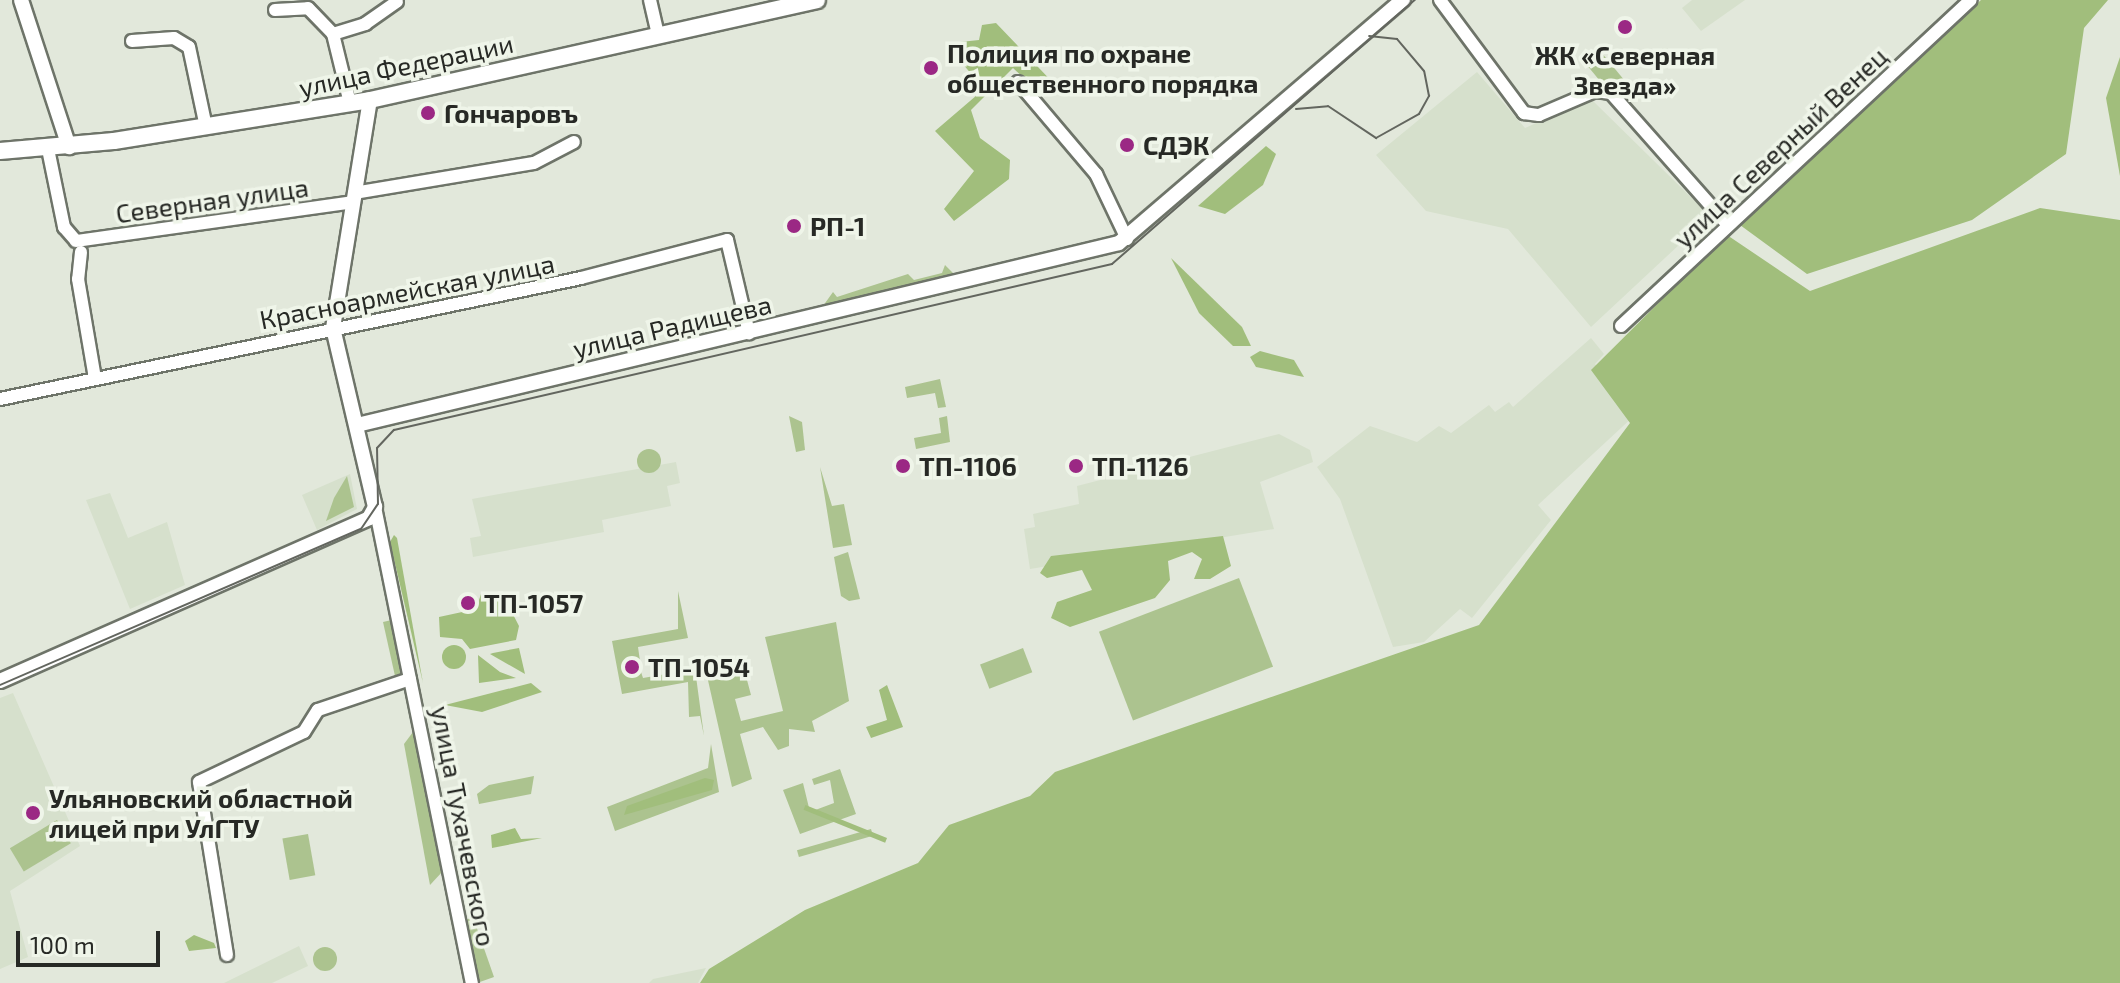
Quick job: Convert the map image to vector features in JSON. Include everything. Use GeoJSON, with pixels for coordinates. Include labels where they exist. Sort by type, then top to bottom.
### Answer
{"type":"FeatureCollection","features":[{"type":"Feature","properties":{"kind":"main road","name":"улица Федерации"},"geometry":{"type":"LineString","coordinates":[[0,151],[69,147],[370,100],[817,0]]}},
{"type":"Feature","properties":{"kind":"street"},"geometry":{"type":"LineString","coordinates":[[21,0],[69,147]]}},
{"type":"Feature","properties":{"kind":"street"},"geometry":{"type":"LineString","coordinates":[[650,0],[658,35]]}},
{"type":"Feature","properties":{"kind":"street","name":"улица Радищева"},"geometry":{"type":"LineString","coordinates":[[357,425],[749,333],[1127,239],[1403,0]]}},
{"type":"Feature","properties":{"kind":"street"},"geometry":{"type":"LineString","coordinates":[[1440,0],[1524,113],[1539,115],[1595,91],[1611,93],[1727,224]]}},
{"type":"Feature","properties":{"kind":"street","name":"улица Северный Венец"},"geometry":{"type":"LineString","coordinates":[[1621,326],[1970,0]]}},
{"type":"Feature","properties":{"kind":"street"},"geometry":{"type":"LineString","coordinates":[[333,34],[365,24],[397,2]]}},
{"type":"Feature","properties":{"kind":"street"},"geometry":{"type":"LineString","coordinates":[[275,10],[308,8],[333,34],[350,103]]}},
{"type":"Feature","properties":{"kind":"street"},"geometry":{"type":"LineString","coordinates":[[132,41],[174,38],[189,47],[195,62],[206,127]]}},
{"type":"Feature","properties":{"kind":"street"},"geometry":{"type":"LineString","coordinates":[[1018,82],[1096,174],[1127,239]]}},
{"type":"Feature","properties":{"kind":"street"},"geometry":{"type":"LineString","coordinates":[[0,681],[353,531],[375,507],[333,328],[370,100]]}},
{"type":"Feature","properties":{"kind":"street","name":"Северная улица"},"geometry":{"type":"LineString","coordinates":[[78,247],[534,163],[574,142]]}},
{"type":"Feature","properties":{"kind":"street"},"geometry":{"type":"LineString","coordinates":[[48,149],[64,227],[78,247],[78,279],[95,378]]}},
{"type":"Feature","properties":{"kind":"street","name":"Красноармейская улица"},"geometry":{"type":"LineString","coordinates":[[0,399],[581,278],[727,240],[749,333]]}},
{"type":"Feature","properties":{"kind":"street","name":"улица Тухачевского"},"geometry":{"type":"LineString","coordinates":[[375,507],[472,983]]}},
{"type":"Feature","properties":{"kind":"street","name":"улица Тухачевского"},"geometry":{"type":"LineString","coordinates":[[227,955],[199,782],[304,732],[318,710],[410,679]]}},
{"type":"Feature","properties":{"kind":"shaded area"},"geometry":{"type":"Polygon","coordinates":[[[1692,0],[1745,0],[1701,31],[1682,8],[1692,0]]]}},
{"type":"Feature","properties":{"kind":"shaded area"},"geometry":{"type":"Polygon","coordinates":[[[1477,72],[1525,128],[1591,99],[1710,216],[1591,327],[1508,229],[1426,211],[1376,155],[1477,72]]]}},
{"type":"Feature","properties":{"kind":"shaded area"},"geometry":{"type":"Polygon","coordinates":[[[1591,338],[1604,354],[1595,364],[1635,415],[1538,505],[1551,520],[1472,618],[1460,609],[1424,642],[1393,647],[1340,499],[1317,467],[1370,426],[1417,442],[1439,426],[1451,433],[1489,405],[1495,412],[1509,402],[1513,407],[1591,338]]]}},
{"type":"Feature","properties":{"kind":"shaded area"},"geometry":{"type":"Polygon","coordinates":[[[1279,434],[1310,450],[1313,462],[1260,482],[1274,529],[1030,569],[1024,529],[1035,527],[1033,514],[1079,504],[1077,486],[1279,434]]]}},
{"type":"Feature","properties":{"kind":"shaded area"},"geometry":{"type":"Polygon","coordinates":[[[676,462],[680,483],[667,486],[671,506],[602,520],[604,532],[473,557],[470,538],[481,536],[472,499],[676,462]]]}},
{"type":"Feature","properties":{"kind":"shaded area"},"geometry":{"type":"Polygon","coordinates":[[[350,474],[357,509],[317,530],[302,495],[350,474]]]}},
{"type":"Feature","properties":{"kind":"shaded area"},"geometry":{"type":"Polygon","coordinates":[[[110,493],[128,538],[167,522],[185,585],[130,609],[86,500],[110,493]]]}},
{"type":"Feature","properties":{"kind":"shaded area","name":"Ульяновский областной лицей при УлГТУ"},"geometry":{"type":"Polygon","coordinates":[[[13,693],[80,846],[10,891],[28,957],[0,969],[0,698],[13,693]]]}},
{"type":"Feature","properties":{"kind":"shaded area"},"geometry":{"type":"Polygon","coordinates":[[[299,946],[308,966],[272,983],[224,983],[299,946]]]}},
{"type":"Feature","properties":{"kind":"shaded area"},"geometry":{"type":"Polygon","coordinates":[[[706,968],[698,983],[649,983],[653,979],[706,968]]]}},
{"type":"Feature","properties":{"kind":"green space"},"geometry":{"type":"Polygon","coordinates":[[[1981,0],[2108,0],[2084,28],[2066,154],[1972,220],[1807,274],[1740,225],[1981,0]]]}},
{"type":"Feature","properties":{"kind":"green space"},"geometry":{"type":"Polygon","coordinates":[[[996,23],[1061,91],[1043,96],[1013,68],[971,110],[980,138],[1010,160],[1009,179],[954,221],[944,209],[974,171],[935,131],[984,89],[956,56],[960,42],[979,40],[982,25],[996,23]]]}},
{"type":"Feature","properties":{"kind":"green space"},"geometry":{"type":"Polygon","coordinates":[[[1601,52],[1625,81],[1619,86],[1600,81],[1586,64],[1601,52]]]}},
{"type":"Feature","properties":{"kind":"green space"},"geometry":{"type":"Polygon","coordinates":[[[2120,57],[2120,176],[2106,98],[2120,57]]]}},
{"type":"Feature","properties":{"kind":"green space"},"geometry":{"type":"Polygon","coordinates":[[[1266,146],[1276,154],[1263,185],[1225,214],[1198,206],[1266,146]]]}},
{"type":"Feature","properties":{"kind":"green space"},"geometry":{"type":"Polygon","coordinates":[[[2040,208],[2120,220],[2120,983],[700,983],[709,969],[805,910],[918,863],[949,825],[1030,796],[1055,772],[1479,625],[1630,423],[1591,370],[1727,235],[1810,291],[2040,208]]]}},
{"type":"Feature","properties":{"kind":"green space"},"geometry":{"type":"Polygon","coordinates":[[[1171,258],[1242,327],[1251,346],[1233,346],[1199,313],[1171,258]]]}},
{"type":"Feature","properties":{"kind":"green space"},"geometry":{"type":"Polygon","coordinates":[[[945,265],[954,274],[823,306],[833,292],[837,297],[908,274],[914,280],[942,273],[945,265]]]}},
{"type":"Feature","properties":{"kind":"green space"},"geometry":{"type":"Polygon","coordinates":[[[1260,351],[1294,360],[1304,377],[1256,367],[1250,357],[1260,351]]]}},
{"type":"Feature","properties":{"kind":"green space"},"geometry":{"type":"Polygon","coordinates":[[[940,379],[946,407],[938,408],[935,393],[907,398],[905,387],[940,379]]]}},
{"type":"Feature","properties":{"kind":"green space"},"geometry":{"type":"Polygon","coordinates":[[[789,416],[802,422],[805,450],[796,452],[789,416]]]}},
{"type":"Feature","properties":{"kind":"green space"},"geometry":{"type":"Polygon","coordinates":[[[947,416],[950,442],[916,449],[914,438],[941,433],[939,418],[947,416]]]}},
{"type":"Feature","properties":{"kind":"green space"},"geometry":{"type":"Polygon","coordinates":[[[649,449],[658,452],[661,461],[658,470],[649,473],[640,470],[637,461],[640,452],[649,449]]]}},
{"type":"Feature","properties":{"kind":"green space"},"geometry":{"type":"Polygon","coordinates":[[[820,467],[832,506],[844,504],[852,545],[833,548],[820,467]]]}},
{"type":"Feature","properties":{"kind":"green space"},"geometry":{"type":"Polygon","coordinates":[[[347,476],[354,507],[326,521],[334,498],[347,476]]]}},
{"type":"Feature","properties":{"kind":"green space"},"geometry":{"type":"Polygon","coordinates":[[[394,535],[397,538],[423,683],[390,542],[394,535]]]}},
{"type":"Feature","properties":{"kind":"green space"},"geometry":{"type":"Polygon","coordinates":[[[1223,536],[1231,566],[1210,579],[1194,579],[1202,559],[1192,552],[1168,561],[1170,580],[1155,598],[1070,627],[1051,618],[1057,602],[1092,590],[1082,570],[1047,578],[1040,573],[1051,556],[1223,536]]]}},
{"type":"Feature","properties":{"kind":"green space"},"geometry":{"type":"Polygon","coordinates":[[[848,552],[860,599],[849,601],[841,596],[834,557],[848,552]]]}},
{"type":"Feature","properties":{"kind":"green space"},"geometry":{"type":"Polygon","coordinates":[[[1239,578],[1273,667],[1133,720],[1099,632],[1239,578]]]}},
{"type":"Feature","properties":{"kind":"green space"},"geometry":{"type":"Polygon","coordinates":[[[678,591],[688,638],[638,647],[640,661],[623,664],[625,675],[641,672],[643,678],[695,669],[704,736],[700,716],[689,717],[688,682],[622,694],[612,641],[678,629],[678,591]]]}},
{"type":"Feature","properties":{"kind":"green space"},"geometry":{"type":"Polygon","coordinates":[[[502,593],[519,626],[516,640],[470,649],[462,639],[440,637],[439,617],[476,609],[481,594],[502,593]]]}},
{"type":"Feature","properties":{"kind":"green space"},"geometry":{"type":"Polygon","coordinates":[[[396,619],[406,673],[395,676],[383,622],[396,619]]]}},
{"type":"Feature","properties":{"kind":"green space"},"geometry":{"type":"Polygon","coordinates":[[[836,622],[849,701],[812,721],[815,732],[789,729],[789,746],[778,750],[763,727],[740,734],[752,779],[732,787],[705,667],[743,665],[751,695],[735,699],[741,721],[783,711],[765,637],[836,622]]]}},
{"type":"Feature","properties":{"kind":"green space"},"geometry":{"type":"Polygon","coordinates":[[[454,645],[462,649],[466,657],[462,665],[454,669],[446,665],[442,657],[446,649],[454,645]]]}},
{"type":"Feature","properties":{"kind":"green space"},"geometry":{"type":"Polygon","coordinates":[[[519,648],[525,674],[490,654],[493,653],[519,648]]]}},
{"type":"Feature","properties":{"kind":"green space"},"geometry":{"type":"Polygon","coordinates":[[[1023,648],[1032,672],[989,689],[980,664],[1023,648]]]}},
{"type":"Feature","properties":{"kind":"green space"},"geometry":{"type":"Polygon","coordinates":[[[478,655],[500,672],[516,678],[479,683],[478,655]]]}},
{"type":"Feature","properties":{"kind":"green space"},"geometry":{"type":"Polygon","coordinates":[[[531,683],[542,692],[482,712],[445,705],[531,683]]]}},
{"type":"Feature","properties":{"kind":"green space"},"geometry":{"type":"Polygon","coordinates":[[[887,685],[903,727],[871,738],[866,727],[887,720],[879,690],[887,685]]]}},
{"type":"Feature","properties":{"kind":"green space"},"geometry":{"type":"Polygon","coordinates":[[[416,728],[443,871],[430,885],[404,744],[416,728]]]}},
{"type":"Feature","properties":{"kind":"green space"},"geometry":{"type":"Polygon","coordinates":[[[711,744],[719,792],[615,831],[607,807],[708,768],[711,744]]]}},
{"type":"Feature","properties":{"kind":"green space"},"geometry":{"type":"Polygon","coordinates":[[[840,769],[856,814],[800,834],[783,790],[803,783],[810,812],[834,803],[830,780],[814,785],[812,779],[840,769]]]}},
{"type":"Feature","properties":{"kind":"green space"},"geometry":{"type":"Polygon","coordinates":[[[534,776],[531,794],[479,804],[477,794],[489,785],[534,776]]]}},
{"type":"Feature","properties":{"kind":"green space"},"geometry":{"type":"Polygon","coordinates":[[[705,778],[714,780],[712,790],[624,815],[627,806],[705,778]]]}},
{"type":"Feature","properties":{"kind":"green space"},"geometry":{"type":"Polygon","coordinates":[[[805,805],[887,838],[885,843],[804,810],[805,805]]]}},
{"type":"Feature","properties":{"kind":"green space"},"geometry":{"type":"Polygon","coordinates":[[[57,820],[71,843],[24,871],[10,848],[57,820]]]}},
{"type":"Feature","properties":{"kind":"green space"},"geometry":{"type":"Polygon","coordinates":[[[515,828],[521,839],[542,838],[492,848],[491,835],[515,828]]]}},
{"type":"Feature","properties":{"kind":"green space"},"geometry":{"type":"Polygon","coordinates":[[[871,829],[873,836],[799,857],[797,850],[871,829]]]}},
{"type":"Feature","properties":{"kind":"green space"},"geometry":{"type":"Polygon","coordinates":[[[308,834],[315,875],[290,880],[282,839],[308,834]]]}},
{"type":"Feature","properties":{"kind":"green space"},"geometry":{"type":"Polygon","coordinates":[[[473,917],[494,977],[477,983],[463,921],[473,917]]]}},
{"type":"Feature","properties":{"kind":"green space"},"geometry":{"type":"Polygon","coordinates":[[[194,935],[214,943],[216,948],[189,951],[185,941],[194,935]]]}},
{"type":"Feature","properties":{"kind":"green space"},"geometry":{"type":"Polygon","coordinates":[[[325,947],[334,950],[337,959],[334,968],[325,971],[316,968],[313,959],[316,950],[325,947]]]}},
{"type":"Feature","properties":{"kind":"tram line"},"geometry":{"type":"LineString","coordinates":[[0,685],[361,529],[378,504],[377,448],[394,430],[1112,264],[1415,0]]}},
{"type":"Feature","properties":{"kind":"tram line"},"geometry":{"type":"LineString","coordinates":[[1296,109],[1328,106],[1376,138],[1419,114],[1429,96],[1424,71],[1397,39],[1369,36]]}},
{"type":"Feature","properties":{"kind":"place","name":"ЖК «Северная Звезда»"},"geometry":{"type":"Point","coordinates":[1625,27]}},
{"type":"Feature","properties":{"kind":"place","name":"Полиция по охране общественного порядка"},"geometry":{"type":"Point","coordinates":[931,68]}},
{"type":"Feature","properties":{"kind":"place","name":"Гончаровъ"},"geometry":{"type":"Point","coordinates":[428,113]}},
{"type":"Feature","properties":{"kind":"place","name":"СДЭК"},"geometry":{"type":"Point","coordinates":[1127,145]}},
{"type":"Feature","properties":{"kind":"place","name":"РП-1"},"geometry":{"type":"Point","coordinates":[794,226]}},
{"type":"Feature","properties":{"kind":"place","name":"ТП-1106"},"geometry":{"type":"Point","coordinates":[903,466]}},
{"type":"Feature","properties":{"kind":"place","name":"ТП-1126"},"geometry":{"type":"Point","coordinates":[1076,466]}},
{"type":"Feature","properties":{"kind":"place","name":"ТП-1057"},"geometry":{"type":"Point","coordinates":[468,603]}},
{"type":"Feature","properties":{"kind":"place","name":"ТП-1054"},"geometry":{"type":"Point","coordinates":[632,667]}},
{"type":"Feature","properties":{"kind":"place","name":"Ульяновский областной лицей при УлГТУ"},"geometry":{"type":"Point","coordinates":[33,813]}}]}
